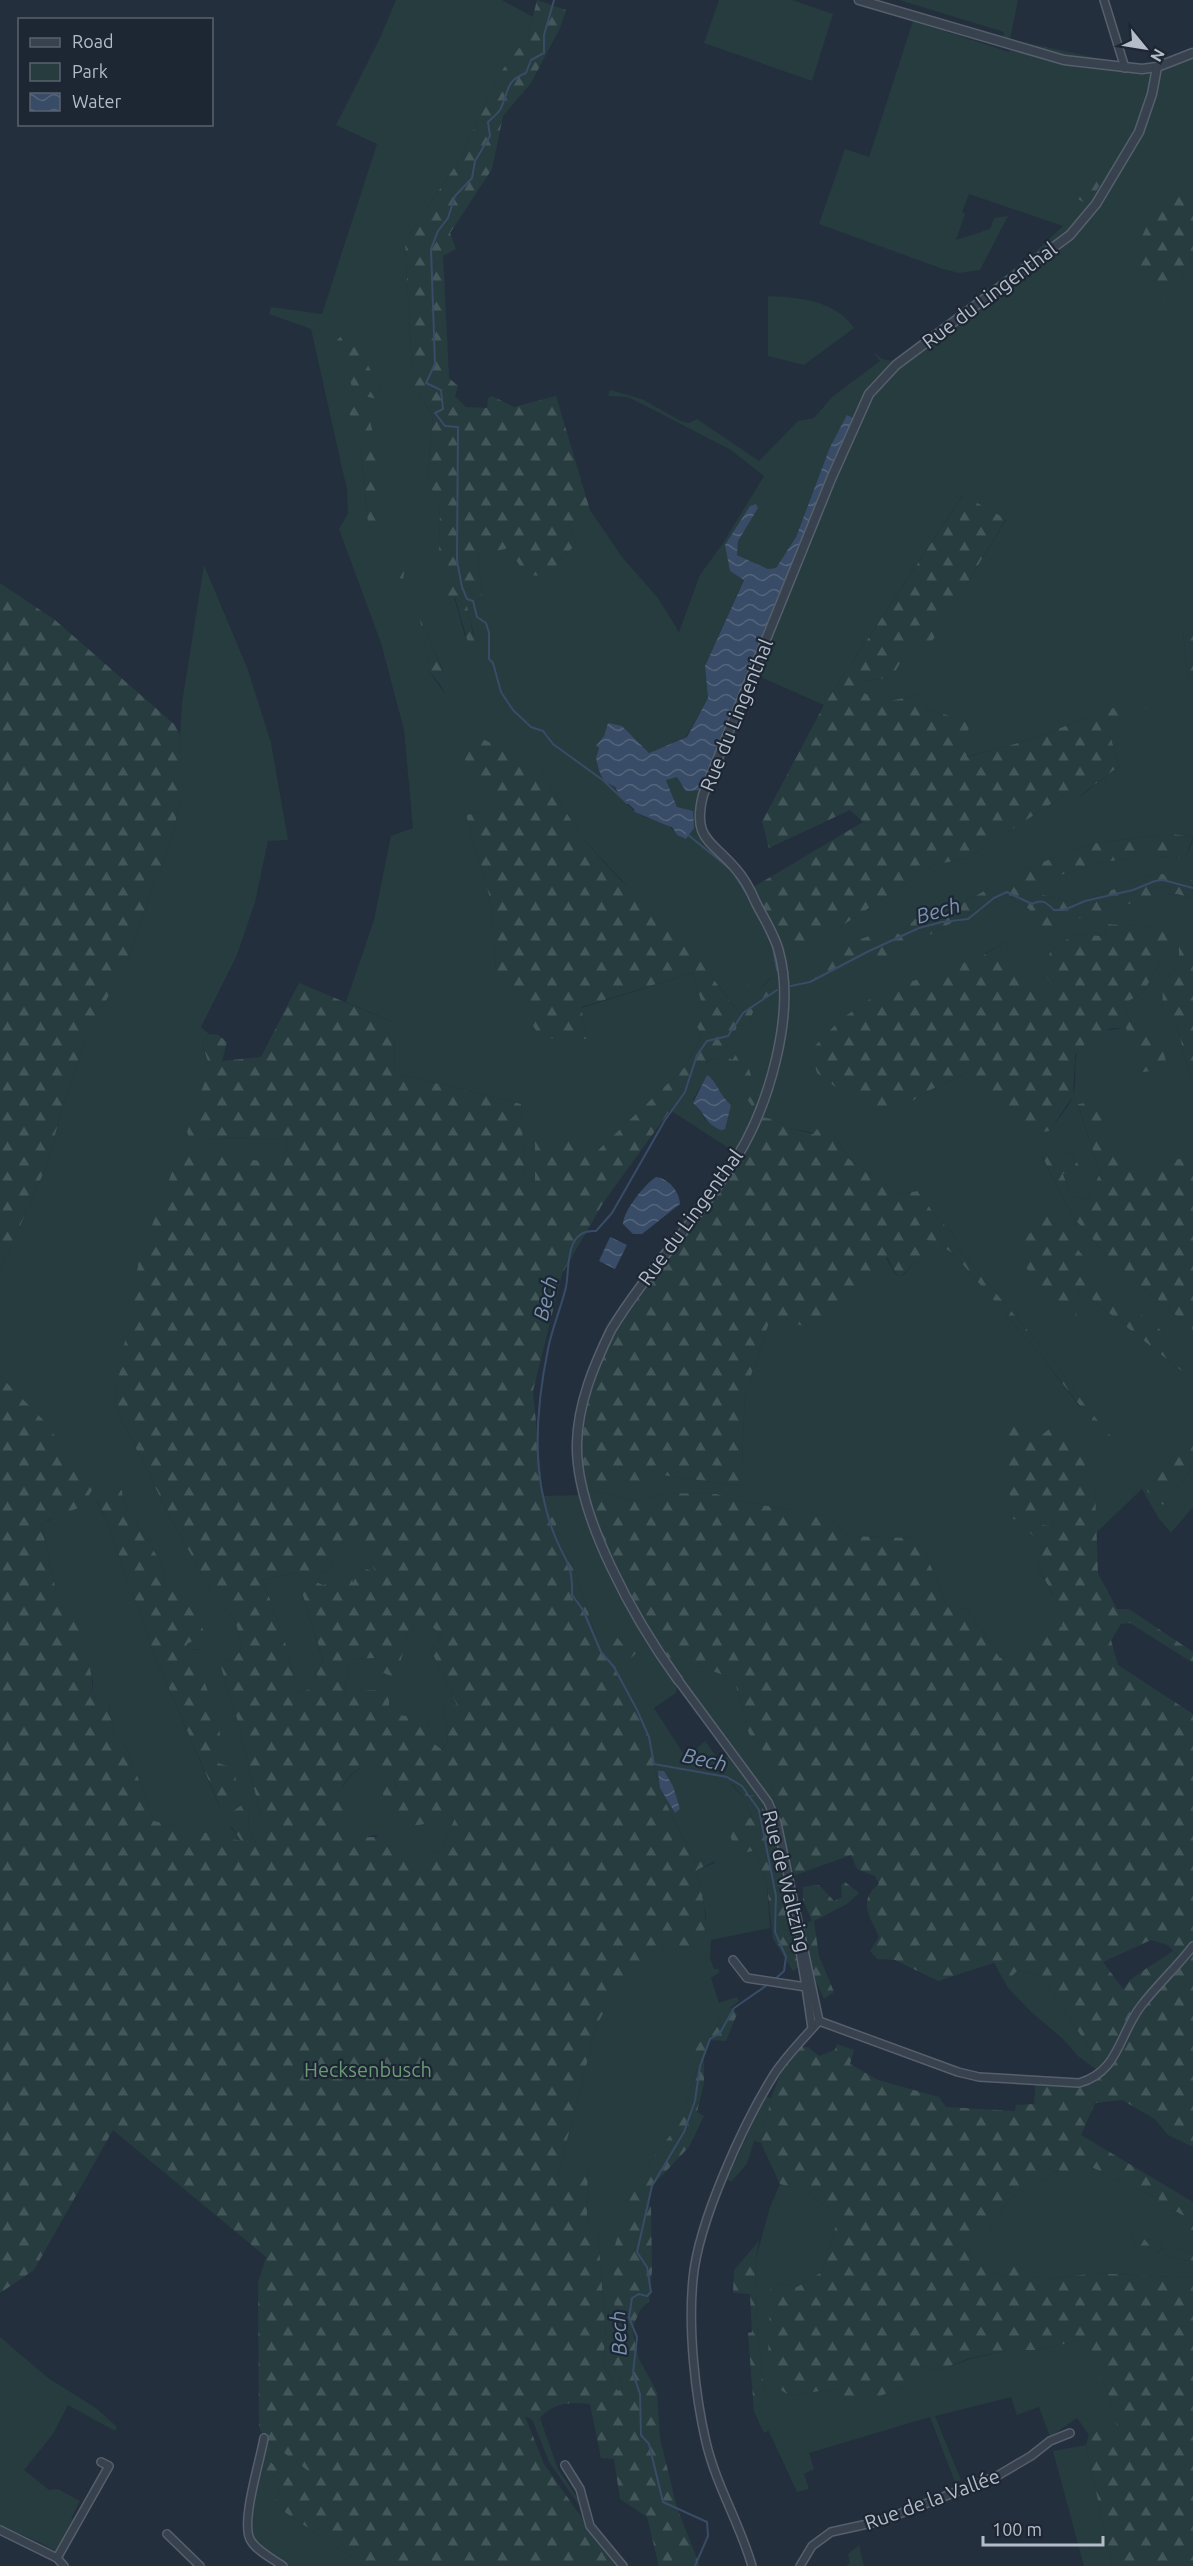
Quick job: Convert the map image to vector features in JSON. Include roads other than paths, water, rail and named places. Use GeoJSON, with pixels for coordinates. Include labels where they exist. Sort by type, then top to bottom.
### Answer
{"type":"FeatureCollection","features":[{"type":"Feature","properties":{"kind":"street"},"geometry":{"type":"LineString","coordinates":[[859,0],[1023,50],[1064,60],[1125,68],[1157,67],[1193,54]]}},
{"type":"Feature","properties":{"kind":"street"},"geometry":{"type":"LineString","coordinates":[[1104,0],[1125,68]]}},
{"type":"Feature","properties":{"kind":"street","name":"Rue du Lingenthal"},"geometry":{"type":"LineString","coordinates":[[584,1495],[577,1457],[579,1426],[586,1392],[598,1357],[621,1312],[738,1156],[770,1079],[783,1027],[784,988],[777,945],[750,890],[735,868],[708,843],[701,830],[700,807],[703,795],[831,479],[869,394],[896,365],[1070,235],[1096,204],[1139,132],[1152,94],[1157,67]]}},
{"type":"Feature","properties":{"kind":"street","name":"Rue de Waltzing"},"geometry":{"type":"LineString","coordinates":[[584,1495],[610,1565],[661,1656],[768,1802],[777,1823],[819,2021]]}},
{"type":"Feature","properties":{"kind":"street"},"geometry":{"type":"LineString","coordinates":[[800,1935],[798,1939],[812,2028]]}},
{"type":"Feature","properties":{"kind":"street"},"geometry":{"type":"LineString","coordinates":[[752,2566],[706,2444],[697,2392],[692,2308],[693,2279],[706,2224],[746,2126],[776,2072],[819,2021],[958,2072],[980,2077],[1079,2083],[1094,2079],[1114,2056],[1139,2008],[1193,1946]]}},
{"type":"Feature","properties":{"kind":"street"},"geometry":{"type":"LineString","coordinates":[[733,1960],[747,1978],[806,1987]]}},
{"type":"Feature","properties":{"kind":"street","name":"Rue de la Vallée"},"geometry":{"type":"LineString","coordinates":[[800,2566],[812,2546],[831,2532],[881,2521],[997,2476],[1031,2456],[1050,2441],[1070,2433]]}},
{"type":"Feature","properties":{"kind":"street"},"geometry":{"type":"LineString","coordinates":[[264,2438],[246,2528],[251,2542],[283,2566]]}},
{"type":"Feature","properties":{"kind":"street"},"geometry":{"type":"LineString","coordinates":[[57,2558],[109,2466],[101,2462]]}},
{"type":"Feature","properties":{"kind":"street"},"geometry":{"type":"LineString","coordinates":[[565,2465],[580,2489],[591,2526],[623,2566]]}},
{"type":"Feature","properties":{"kind":"street"},"geometry":{"type":"LineString","coordinates":[[0,2530],[57,2558],[64,2566]]}},
{"type":"Feature","properties":{"kind":"street"},"geometry":{"type":"LineString","coordinates":[[167,2534],[200,2566]]}},
{"type":"Feature","properties":{"kind":"water"},"geometry":{"type":"Polygon","coordinates":[[[847,415],[853,418],[701,790],[686,791],[677,777],[666,780],[677,807],[693,811],[694,828],[686,839],[677,835],[672,827],[638,813],[620,796],[615,787],[604,781],[596,758],[599,748],[596,746],[604,736],[608,723],[622,726],[649,753],[687,737],[708,698],[705,666],[744,580],[730,571],[725,545],[750,506],[756,504],[758,508],[738,541],[737,555],[768,569],[776,568],[796,537],[830,447],[847,415]]]}},
{"type":"Feature","properties":{"kind":"water"},"geometry":{"type":"Polygon","coordinates":[[[707,1075],[731,1105],[725,1129],[721,1130],[711,1124],[693,1103],[707,1075]]]}},
{"type":"Feature","properties":{"kind":"water"},"geometry":{"type":"Polygon","coordinates":[[[656,1177],[672,1186],[678,1195],[680,1204],[642,1234],[633,1234],[623,1224],[624,1219],[635,1198],[656,1177]]]}},
{"type":"Feature","properties":{"kind":"water"},"geometry":{"type":"Polygon","coordinates":[[[610,1237],[627,1245],[615,1269],[599,1261],[610,1237]]]}},
{"type":"Feature","properties":{"kind":"water"},"geometry":{"type":"Polygon","coordinates":[[[658,1771],[664,1771],[673,1786],[680,1809],[675,1813],[660,1788],[658,1771]]]}},
{"type":"Feature","properties":{"kind":"waterway"},"geometry":{"type":"LineString","coordinates":[[554,0],[544,35],[544,53],[531,60],[526,73],[514,79],[500,110],[488,122],[490,136],[475,161],[472,178],[455,196],[448,218],[438,231],[431,249],[435,364],[426,383],[441,390],[443,409],[435,413],[445,426],[458,427],[457,561],[467,599],[473,601],[477,617],[486,623],[489,633],[489,659],[493,663],[501,692],[513,710],[531,727],[543,731],[553,744],[604,781],[627,803]]}},
{"type":"Feature","properties":{"kind":"waterway"},"geometry":{"type":"LineString","coordinates":[[635,811],[671,826]]}},
{"type":"Feature","properties":{"kind":"waterway"},"geometry":{"type":"LineString","coordinates":[[687,834],[729,868]]}},
{"type":"Feature","properties":{"kind":"waterway"},"geometry":{"type":"LineString","coordinates":[[735,875],[751,901]]}},
{"type":"Feature","properties":{"kind":"waterway","name":"Bech"},"geometry":{"type":"LineString","coordinates":[[791,986],[810,982],[919,928],[968,919],[994,898],[1007,892],[1032,904],[1042,902],[1054,910],[1064,910],[1085,901],[1133,890],[1155,881],[1163,880],[1193,888]]}},
{"type":"Feature","properties":{"kind":"waterway"},"geometry":{"type":"LineString","coordinates":[[764,927],[773,947],[777,970]]}},
{"type":"Feature","properties":{"kind":"waterway","name":"Bech"},"geometry":{"type":"LineString","coordinates":[[774,1980],[784,1971],[786,1957],[775,1932],[776,1896],[759,1810],[742,1786],[727,1777],[654,1764],[649,1737],[637,1710],[614,1667],[601,1652],[583,1610],[572,1595],[569,1567],[551,1526],[543,1497],[539,1470],[538,1435],[545,1366],[566,1287],[570,1251],[574,1243],[578,1236],[596,1231],[612,1213],[665,1120],[685,1092],[697,1055],[707,1041],[728,1036],[743,1013],[777,990]]}},
{"type":"Feature","properties":{"kind":"waterway","name":"Bech"},"geometry":{"type":"LineString","coordinates":[[695,2566],[708,2536],[707,2522],[663,2502],[649,2444],[641,2435],[640,2394],[633,2373],[637,2337],[629,2318],[632,2298],[639,2294],[647,2296],[651,2292],[647,2267],[637,2252],[652,2186],[684,2132],[695,2101],[700,2066],[710,2039],[720,2033],[734,2008],[770,1983]]}},
{"type":"Feature","properties":{"kind":"park label","name":"Hecksenbusch"},"geometry":{"type":"Point","coordinates":[368,2069]}}]}
